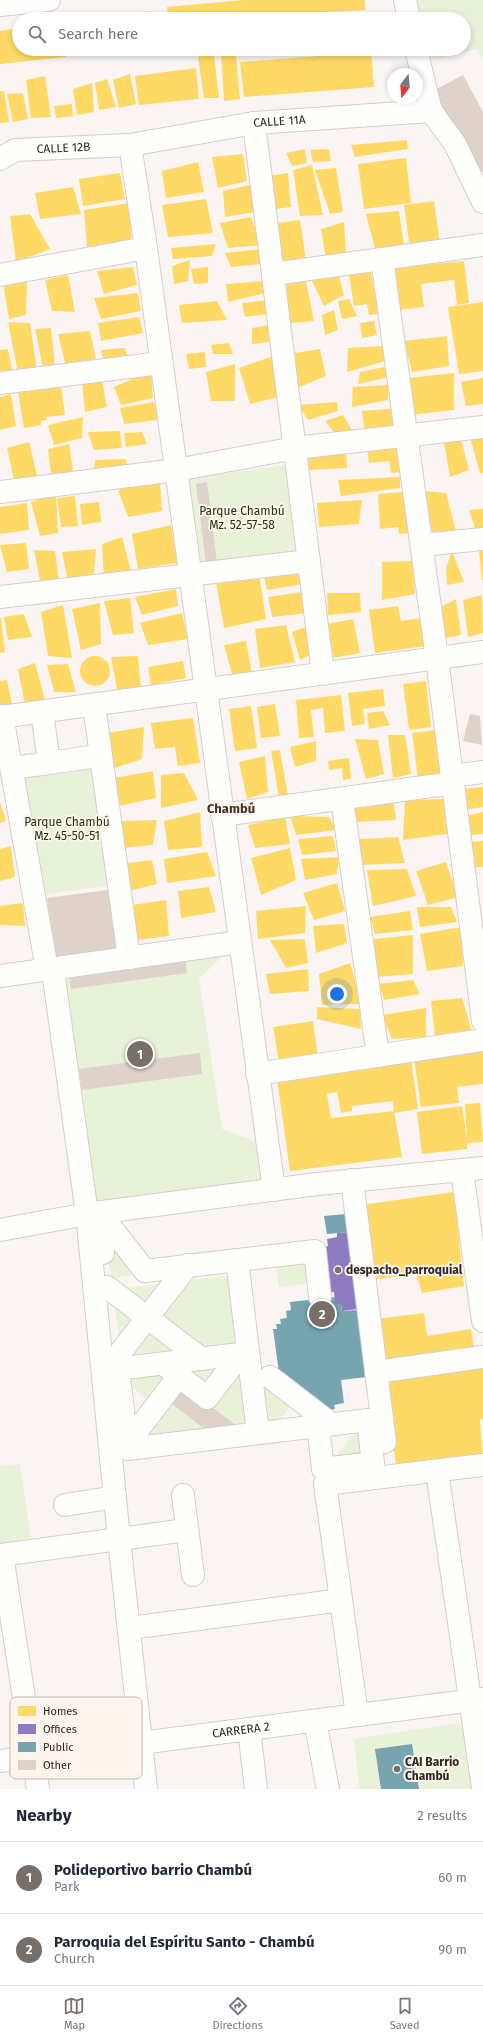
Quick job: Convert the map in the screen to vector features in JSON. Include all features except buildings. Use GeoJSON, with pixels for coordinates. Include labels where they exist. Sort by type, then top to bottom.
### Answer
{"type":"FeatureCollection","features":[{"type":"Feature","properties":{"kind":"street"},"geometry":{"type":"LineString","coordinates":[[0,4],[49,0]]}},
{"type":"Feature","properties":{"kind":"street"},"geometry":{"type":"LineString","coordinates":[[405,0],[408,12]]}},
{"type":"Feature","properties":{"kind":"street"},"geometry":{"type":"LineString","coordinates":[[418,56],[431,111],[455,144],[483,202]]}},
{"type":"Feature","properties":{"kind":"street","name":"CALLE 11A"},"geometry":{"type":"LineString","coordinates":[[130,145],[254,122],[431,111]]}},
{"type":"Feature","properties":{"kind":"street"},"geometry":{"type":"LineString","coordinates":[[254,122],[323,674]]}},
{"type":"Feature","properties":{"kind":"street"},"geometry":{"type":"LineString","coordinates":[[130,145],[146,248],[257,1074],[274,1190]]}},
{"type":"Feature","properties":{"kind":"street","name":"CALLE 12B"},"geometry":{"type":"LineString","coordinates":[[0,159],[15,150],[130,145]]}},
{"type":"Feature","properties":{"kind":"street"},"geometry":{"type":"LineString","coordinates":[[273,274],[483,245]]}},
{"type":"Feature","properties":{"kind":"street"},"geometry":{"type":"LineString","coordinates":[[0,275],[146,248]]}},
{"type":"Feature","properties":{"kind":"street"},"geometry":{"type":"LineString","coordinates":[[382,259],[437,658],[483,1021]]}},
{"type":"Feature","properties":{"kind":"street"},"geometry":{"type":"LineString","coordinates":[[0,383],[161,362]]}},
{"type":"Feature","properties":{"kind":"street"},"geometry":{"type":"LineString","coordinates":[[0,492],[176,470],[295,448],[483,427]]}},
{"type":"Feature","properties":{"kind":"street"},"geometry":{"type":"LineString","coordinates":[[422,545],[483,539]]}},
{"type":"Feature","properties":{"kind":"street"},"geometry":{"type":"LineString","coordinates":[[0,596],[190,576],[309,561]]}},
{"type":"Feature","properties":{"kind":"street"},"geometry":{"type":"LineString","coordinates":[[136,1697],[87,1214],[50,970],[1,717],[483,652]]}},
{"type":"Feature","properties":{"kind":"street"},"geometry":{"type":"LineString","coordinates":[[94,705],[129,958]]}},
{"type":"Feature","properties":{"kind":"street"},"geometry":{"type":"LineString","coordinates":[[42,712],[49,763]]}},
{"type":"Feature","properties":{"kind":"street"},"geometry":{"type":"LineString","coordinates":[[20,767],[97,756]]}},
{"type":"Feature","properties":{"kind":"street"},"geometry":{"type":"LineString","coordinates":[[222,815],[342,799],[453,780],[483,772]]}},
{"type":"Feature","properties":{"kind":"street"},"geometry":{"type":"LineString","coordinates":[[342,799],[378,1056]]}},
{"type":"Feature","properties":{"kind":"street"},"geometry":{"type":"LineString","coordinates":[[0,976],[240,942]]}},
{"type":"Feature","properties":{"kind":"street"},"geometry":{"type":"LineString","coordinates":[[257,1074],[483,1040]]}},
{"type":"Feature","properties":{"kind":"street"},"geometry":{"type":"LineString","coordinates":[[0,1230],[87,1214],[352,1180],[473,1170],[483,1321]]}},
{"type":"Feature","properties":{"kind":"street"},"geometry":{"type":"LineString","coordinates":[[352,1180],[389,1476]]}},
{"type":"Feature","properties":{"kind":"street"},"geometry":{"type":"LineString","coordinates":[[270,1377],[301,1400],[325,1424],[128,1449],[117,1370],[101,1227],[103,1224],[109,1225],[146,1271],[315,1251],[320,1297]]}},
{"type":"Feature","properties":{"kind":"street"},"geometry":{"type":"LineString","coordinates":[[236,1260],[244,1354],[268,1432]]}},
{"type":"Feature","properties":{"kind":"street"},"geometry":{"type":"LineString","coordinates":[[117,1370],[148,1318],[188,1265]]}},
{"type":"Feature","properties":{"kind":"street"},"geometry":{"type":"LineString","coordinates":[[107,1286],[202,1359]]}},
{"type":"Feature","properties":{"kind":"street"},"geometry":{"type":"LineString","coordinates":[[117,1370],[171,1370],[202,1359],[244,1354]]}},
{"type":"Feature","properties":{"kind":"street"},"geometry":{"type":"LineString","coordinates":[[171,1370],[207,1398],[244,1354]]}},
{"type":"Feature","properties":{"kind":"street"},"geometry":{"type":"LineString","coordinates":[[376,1372],[483,1357]]}},
{"type":"Feature","properties":{"kind":"street"},"geometry":{"type":"LineString","coordinates":[[117,1370],[153,1410]]}},
{"type":"Feature","properties":{"kind":"street"},"geometry":{"type":"LineString","coordinates":[[127,1444],[153,1410],[171,1370]]}},
{"type":"Feature","properties":{"kind":"street"},"geometry":{"type":"LineString","coordinates":[[268,1432],[301,1400]]}},
{"type":"Feature","properties":{"kind":"street"},"geometry":{"type":"LineString","coordinates":[[357,1715],[325,1484],[483,1465]]}},
{"type":"Feature","properties":{"kind":"street"},"geometry":{"type":"LineString","coordinates":[[437,1470],[476,1700],[483,1788]]}},
{"type":"Feature","properties":{"kind":"street"},"geometry":{"type":"LineString","coordinates":[[183,1495],[186,1530],[193,1575]]}},
{"type":"Feature","properties":{"kind":"street"},"geometry":{"type":"LineString","coordinates":[[65,1504],[115,1497]]}},
{"type":"Feature","properties":{"kind":"street"},"geometry":{"type":"LineString","coordinates":[[23,1697],[1,1555],[186,1530]]}},
{"type":"Feature","properties":{"kind":"street"},"geometry":{"type":"LineString","coordinates":[[130,1628],[341,1600]]}},
{"type":"Feature","properties":{"kind":"street","name":"CARRERA 2"},"geometry":{"type":"LineString","coordinates":[[142,1743],[476,1700]]}},
{"type":"Feature","properties":{"kind":"street"},"geometry":{"type":"LineString","coordinates":[[315,1721],[328,1789]]}},
{"type":"Feature","properties":{"kind":"street"},"geometry":{"type":"LineString","coordinates":[[249,1729],[256,1789]]}},
{"type":"Feature","properties":{"kind":"street"},"geometry":{"type":"LineString","coordinates":[[142,1758],[146,1789]]}},
{"type":"Feature","properties":{"kind":"street","name":"CARRERA 2"},"geometry":{"type":"LineString","coordinates":[[0,1761],[10,1760]]}},
{"type":"Feature","properties":{"kind":"street"},"geometry":{"type":"LineString","coordinates":[[36,1779],[38,1789]]}},
{"type":"Feature","properties":{"kind":"green space"},"geometry":{"type":"Polygon","coordinates":[[[414,0],[483,0],[483,61],[477,49],[471,50],[471,12],[415,12],[414,0]]]}},
{"type":"Feature","properties":{"kind":"green space"},"geometry":{"type":"Polygon","coordinates":[[[421,56],[447,56],[422,62],[421,56]]]}},
{"type":"Feature","properties":{"kind":"green space","name":"Parque Chambú Mz. 52-57-58"},"geometry":{"type":"Polygon","coordinates":[[[294,464],[304,557],[192,572],[186,479],[294,464]]]}},
{"type":"Feature","properties":{"kind":"green space","name":"Parque Chambú Mz. 45-50-51"},"geometry":{"type":"Polygon","coordinates":[[[97,762],[116,884],[37,896],[17,774],[97,762]]]}},
{"type":"Feature","properties":{"kind":"green space"},"geometry":{"type":"Polygon","coordinates":[[[232,947],[199,979],[222,1129],[262,1144],[268,1183],[90,1206],[58,973],[232,947]]]}},
{"type":"Feature","properties":{"kind":"green space"},"geometry":{"type":"Polygon","coordinates":[[[105,1234],[142,1274],[111,1278],[105,1234]]]}},
{"type":"Feature","properties":{"kind":"green space"},"geometry":{"type":"Polygon","coordinates":[[[312,1256],[315,1283],[279,1287],[275,1260],[312,1256]]]}},
{"type":"Feature","properties":{"kind":"green space"},"geometry":{"type":"Polygon","coordinates":[[[233,1275],[242,1344],[196,1349],[154,1317],[182,1281],[233,1275]]]}},
{"type":"Feature","properties":{"kind":"green space"},"geometry":{"type":"Polygon","coordinates":[[[169,1283],[147,1311],[118,1289],[169,1283]]]}},
{"type":"Feature","properties":{"kind":"green space"},"geometry":{"type":"Polygon","coordinates":[[[114,1298],[141,1318],[120,1346],[114,1298]]]}},
{"type":"Feature","properties":{"kind":"green space"},"geometry":{"type":"Polygon","coordinates":[[[148,1324],[183,1351],[122,1358],[148,1324]]]}},
{"type":"Feature","properties":{"kind":"green space"},"geometry":{"type":"Polygon","coordinates":[[[238,1365],[252,1428],[241,1429],[208,1405],[238,1365]]]}},
{"type":"Feature","properties":{"kind":"green space"},"geometry":{"type":"Polygon","coordinates":[[[225,1367],[206,1391],[181,1372],[225,1367]]]}},
{"type":"Feature","properties":{"kind":"green space"},"geometry":{"type":"Polygon","coordinates":[[[168,1374],[152,1403],[125,1382],[125,1379],[168,1374]]]}},
{"type":"Feature","properties":{"kind":"green space"},"geometry":{"type":"Polygon","coordinates":[[[256,1379],[294,1401],[275,1426],[262,1428],[256,1379]]]}},
{"type":"Feature","properties":{"kind":"green space"},"geometry":{"type":"Polygon","coordinates":[[[167,1400],[210,1433],[135,1442],[167,1400]]]}},
{"type":"Feature","properties":{"kind":"green space"},"geometry":{"type":"Polygon","coordinates":[[[364,1421],[368,1459],[330,1463],[364,1421]]]}},
{"type":"Feature","properties":{"kind":"green space"},"geometry":{"type":"Polygon","coordinates":[[[20,1464],[32,1546],[0,1551],[0,1466],[20,1464]]]}},
{"type":"Feature","properties":{"kind":"green space"},"geometry":{"type":"Polygon","coordinates":[[[465,1722],[473,1789],[359,1789],[354,1739],[465,1722]]]}},
{"type":"Feature","properties":{"kind":"place","name":"Polideportivo barrio Chambú"},"geometry":{"type":"Point","coordinates":[140,1054]}},
{"type":"Feature","properties":{"kind":"place","name":"despacho_parroquial"},"geometry":{"type":"Point","coordinates":[338,1270]}},
{"type":"Feature","properties":{"kind":"place","name":"Parroquia del Espíritu Santo - Chambú"},"geometry":{"type":"Point","coordinates":[322,1314]}},
{"type":"Feature","properties":{"kind":"place","name":"CAI Barrio Chambú"},"geometry":{"type":"Point","coordinates":[397,1769]}},
{"type":"Feature","properties":{"kind":"district","name":"Chambú"},"geometry":{"type":"Point","coordinates":[231,808]}}]}
